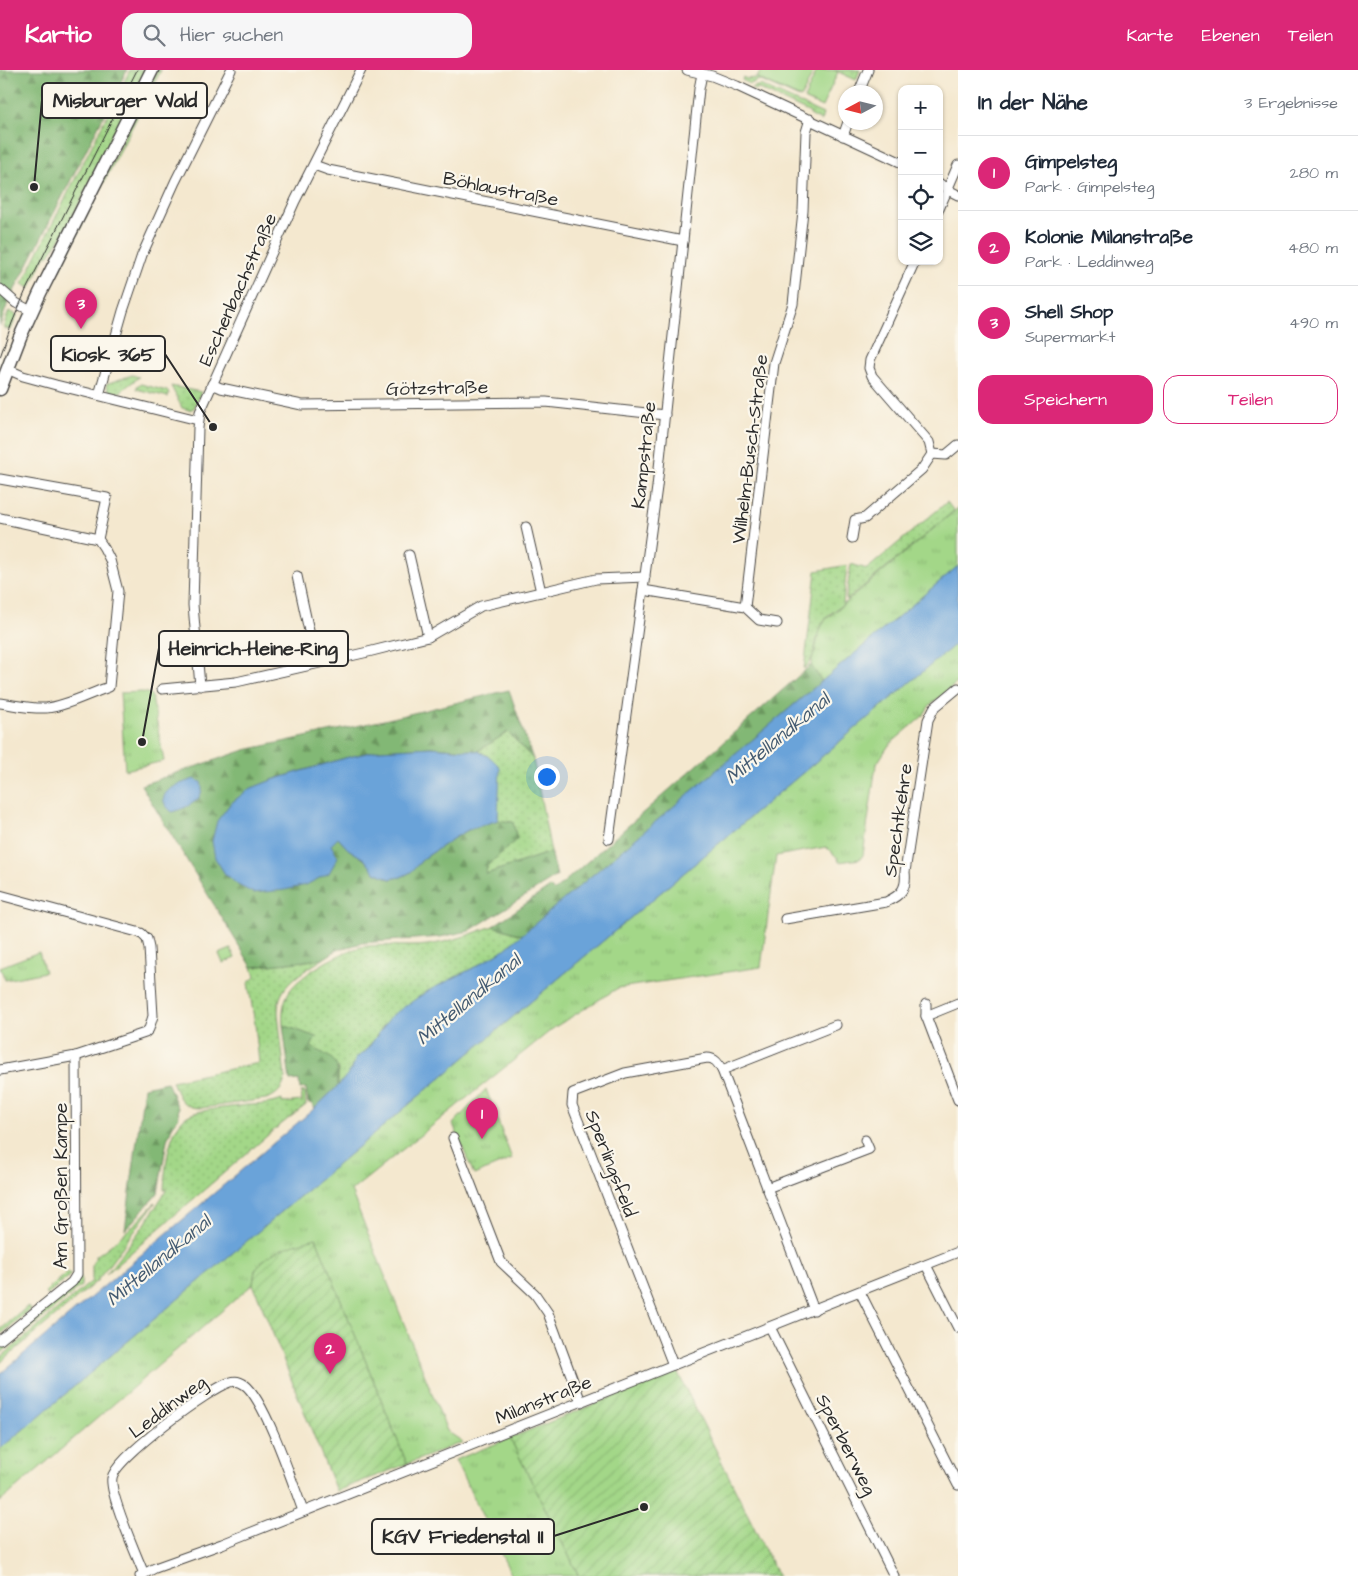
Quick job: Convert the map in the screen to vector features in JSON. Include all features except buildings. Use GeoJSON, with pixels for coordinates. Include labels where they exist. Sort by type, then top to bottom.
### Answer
{"type":"FeatureCollection","features":[{"type":"Feature","properties":{"kind":"main road"},"geometry":{"type":"LineString","coordinates":[[3,378],[31,311],[152,70]]}},
{"type":"Feature","properties":{"kind":"street"},"geometry":{"type":"LineString","coordinates":[[99,395],[123,311],[142,254],[175,182],[231,70]]}},
{"type":"Feature","properties":{"kind":"street","name":"Eschenbachstraße"},"geometry":{"type":"LineString","coordinates":[[200,686],[193,605],[198,420],[203,403],[295,201],[361,70]]}},
{"type":"Feature","properties":{"kind":"street"},"geometry":{"type":"LineString","coordinates":[[687,70],[702,74],[713,73],[898,161]]}},
{"type":"Feature","properties":{"kind":"street"},"geometry":{"type":"LineString","coordinates":[[862,85],[868,70]]}},
{"type":"Feature","properties":{"kind":"street","name":"Kampstraße"},"geometry":{"type":"LineString","coordinates":[[610,839],[657,487],[702,74]]}},
{"type":"Feature","properties":{"kind":"street","name":"Wilhelm-Busch-Straße"},"geometry":{"type":"LineString","coordinates":[[745,607],[774,363],[793,299],[803,211],[806,132],[810,119]]}},
{"type":"Feature","properties":{"kind":"street"},"geometry":{"type":"LineString","coordinates":[[843,136],[845,130]]}},
{"type":"Feature","properties":{"kind":"street","name":"Böhlaustraße"},"geometry":{"type":"LineString","coordinates":[[314,164],[328,170],[683,241]]}},
{"type":"Feature","properties":{"kind":"street"},"geometry":{"type":"LineString","coordinates":[[943,201],[958,166]]}},
{"type":"Feature","properties":{"kind":"street"},"geometry":{"type":"LineString","coordinates":[[943,186],[958,195]]}},
{"type":"Feature","properties":{"kind":"street"},"geometry":{"type":"LineString","coordinates":[[852,538],[855,520],[865,518],[922,469],[932,454],[929,442],[872,376],[869,368],[870,360],[913,265]]}},
{"type":"Feature","properties":{"kind":"street"},"geometry":{"type":"LineString","coordinates":[[0,289],[16,303],[31,311]]}},
{"type":"Feature","properties":{"kind":"street"},"geometry":{"type":"LineString","coordinates":[[3,378],[23,376],[198,420]]}},
{"type":"Feature","properties":{"kind":"street","name":"Götzstraße"},"geometry":{"type":"LineString","coordinates":[[212,384],[221,388],[302,405],[546,402],[665,415]]}},
{"type":"Feature","properties":{"kind":"street"},"geometry":{"type":"LineString","coordinates":[[932,454],[946,454],[958,445]]}},
{"type":"Feature","properties":{"kind":"street"},"geometry":{"type":"LineString","coordinates":[[0,479],[106,498],[98,539]]}},
{"type":"Feature","properties":{"kind":"street"},"geometry":{"type":"LineString","coordinates":[[0,518],[98,539],[110,560],[118,591],[109,687],[48,708],[0,703]]}},
{"type":"Feature","properties":{"kind":"street"},"geometry":{"type":"LineString","coordinates":[[526,527],[541,592]]}},
{"type":"Feature","properties":{"kind":"street"},"geometry":{"type":"LineString","coordinates":[[409,556],[428,637]]}},
{"type":"Feature","properties":{"kind":"street"},"geometry":{"type":"LineString","coordinates":[[297,576],[316,663]]}},
{"type":"Feature","properties":{"kind":"street"},"geometry":{"type":"LineString","coordinates":[[162,689],[236,682],[428,637],[481,606],[596,580],[645,577]]}},
{"type":"Feature","properties":{"kind":"street"},"geometry":{"type":"LineString","coordinates":[[643,590],[745,607],[759,620],[777,623]]}},
{"type":"Feature","properties":{"kind":"street","name":"Spechtkehre"},"geometry":{"type":"LineString","coordinates":[[785,919],[886,902],[896,897],[904,888],[928,720],[934,708],[958,688]]}},
{"type":"Feature","properties":{"kind":"street"},"geometry":{"type":"LineString","coordinates":[[0,896],[141,933],[147,939],[149,948],[153,1016],[149,1029],[145,1033],[76,1056],[0,1070]]}},
{"type":"Feature","properties":{"kind":"street"},"geometry":{"type":"LineString","coordinates":[[926,1016],[958,1003]]}},
{"type":"Feature","properties":{"kind":"street"},"geometry":{"type":"LineString","coordinates":[[926,1004],[926,1016],[958,1100]]}},
{"type":"Feature","properties":{"kind":"street"},"geometry":{"type":"LineString","coordinates":[[814,1310],[722,1070],[836,1026]]}},
{"type":"Feature","properties":{"kind":"street","name":"Am Großen Kampe"},"geometry":{"type":"LineString","coordinates":[[0,1340],[72,1282],[77,1274],[76,1056]]}},
{"type":"Feature","properties":{"kind":"street","name":"Sperlingsfeld"},"geometry":{"type":"LineString","coordinates":[[674,1365],[572,1105],[573,1093],[625,1073],[707,1058],[716,1061],[722,1070]]}},
{"type":"Feature","properties":{"kind":"street"},"geometry":{"type":"LineString","coordinates":[[453,1138],[501,1262],[535,1294],[548,1313],[582,1402]]}},
{"type":"Feature","properties":{"kind":"street"},"geometry":{"type":"LineString","coordinates":[[767,1188],[868,1149],[865,1140]]}},
{"type":"Feature","properties":{"kind":"street","name":"Milanstraße"},"geometry":{"type":"LineString","coordinates":[[142,1575],[155,1568],[222,1544],[958,1252]]}},
{"type":"Feature","properties":{"kind":"street"},"geometry":{"type":"LineString","coordinates":[[926,1266],[958,1328]]}},
{"type":"Feature","properties":{"kind":"street"},"geometry":{"type":"LineString","coordinates":[[860,1292],[958,1485]]}},
{"type":"Feature","properties":{"kind":"street","name":"Sperberweg"},"geometry":{"type":"LineString","coordinates":[[770,1327],[894,1576]]}},
{"type":"Feature","properties":{"kind":"street","name":"Leddinweg"},"geometry":{"type":"LineString","coordinates":[[142,1575],[113,1492],[112,1476],[119,1465],[171,1420],[206,1395],[231,1382],[239,1382],[250,1390],[267,1418],[303,1511]]}},
{"type":"Feature","properties":{"kind":"green space"},"geometry":{"type":"Polygon","coordinates":[[[0,70],[127,70],[7,305],[0,326],[0,70]]]}},
{"type":"Feature","properties":{"kind":"green space"},"geometry":{"type":"Polygon","coordinates":[[[130,70],[147,70],[64,234],[48,256],[46,255],[30,288],[22,284],[130,70]]]}},
{"type":"Feature","properties":{"kind":"green space"},"geometry":{"type":"Polygon","coordinates":[[[157,70],[161,70],[54,281],[54,279],[157,70]]]}},
{"type":"Feature","properties":{"kind":"green space"},"geometry":{"type":"Polygon","coordinates":[[[761,70],[814,70],[801,98],[757,78],[761,70]]]}},
{"type":"Feature","properties":{"kind":"green space"},"geometry":{"type":"Polygon","coordinates":[[[817,70],[834,70],[838,72],[822,107],[804,99],[817,70]]]}},
{"type":"Feature","properties":{"kind":"green space"},"geometry":{"type":"Polygon","coordinates":[[[834,70],[860,70],[856,80],[834,70]]]}},
{"type":"Feature","properties":{"kind":"green space"},"geometry":{"type":"Polygon","coordinates":[[[743,77],[747,79],[757,78],[800,97],[759,80],[750,84],[742,80],[743,77]]]}},
{"type":"Feature","properties":{"kind":"green space"},"geometry":{"type":"Polygon","coordinates":[[[760,85],[823,114],[821,121],[810,115],[810,113],[759,89],[751,88],[760,85]]]}},
{"type":"Feature","properties":{"kind":"green space"},"geometry":{"type":"Polygon","coordinates":[[[9,311],[17,315],[11,330],[3,328],[9,311]]]}},
{"type":"Feature","properties":{"kind":"green space"},"geometry":{"type":"Polygon","coordinates":[[[132,375],[139,377],[120,392],[111,392],[108,389],[106,384],[132,375]]]}},
{"type":"Feature","properties":{"kind":"green space"},"geometry":{"type":"Polygon","coordinates":[[[141,384],[167,391],[169,393],[168,397],[136,389],[141,384]]]}},
{"type":"Feature","properties":{"kind":"green space"},"geometry":{"type":"Polygon","coordinates":[[[171,386],[201,392],[194,408],[189,410],[182,408],[171,386]]]}},
{"type":"Feature","properties":{"kind":"green space"},"geometry":{"type":"Polygon","coordinates":[[[947,502],[954,511],[847,600],[851,564],[867,569],[947,502]]]}},
{"type":"Feature","properties":{"kind":"green space"},"geometry":{"type":"Polygon","coordinates":[[[958,508],[958,566],[822,681],[811,665],[811,661],[820,630],[826,619],[958,508]]]}},
{"type":"Feature","properties":{"kind":"green space"},"geometry":{"type":"Polygon","coordinates":[[[847,565],[843,604],[822,624],[812,658],[804,669],[816,571],[847,565]]]}},
{"type":"Feature","properties":{"kind":"green space"},"geometry":{"type":"Polygon","coordinates":[[[958,642],[958,682],[930,705],[923,716],[889,745],[876,765],[863,855],[860,859],[839,862],[838,858],[826,847],[776,856],[761,967],[618,988],[555,1027],[351,1191],[447,1431],[463,1442],[407,1464],[316,1238],[255,1270],[253,1284],[0,1502],[0,1449],[958,642]]]}},
{"type":"Feature","properties":{"kind":"green space"},"geometry":{"type":"Polygon","coordinates":[[[811,665],[822,681],[522,935],[493,926],[550,887],[554,891],[811,665]]]}},
{"type":"Feature","properties":{"kind":"green space"},"geometry":{"type":"Polygon","coordinates":[[[509,690],[533,759],[508,732],[478,751],[431,747],[379,750],[272,780],[249,790],[230,804],[331,845],[338,838],[348,849],[364,859],[375,872],[390,879],[401,877],[411,872],[423,859],[468,830],[498,820],[513,822],[517,839],[487,866],[486,874],[551,852],[557,876],[469,931],[440,937],[362,943],[337,950],[323,959],[252,967],[141,785],[245,750],[384,720],[509,690]]]}},
{"type":"Feature","properties":{"kind":"green space"},"geometry":{"type":"Polygon","coordinates":[[[143,692],[150,694],[152,697],[164,761],[125,770],[120,693],[143,692]]]}},
{"type":"Feature","properties":{"kind":"green space"},"geometry":{"type":"Polygon","coordinates":[[[508,732],[533,759],[551,852],[486,874],[501,821],[498,820],[499,767],[491,758],[478,751],[508,732]]]}},
{"type":"Feature","properties":{"kind":"green space"},"geometry":{"type":"Polygon","coordinates":[[[493,926],[522,935],[505,949],[473,968],[426,992],[383,1026],[366,1051],[356,1058],[352,1069],[338,1086],[338,1069],[311,1047],[315,1037],[283,1025],[284,1004],[294,985],[322,964],[344,953],[370,946],[436,944],[493,926]]]}},
{"type":"Feature","properties":{"kind":"green space"},"geometry":{"type":"Polygon","coordinates":[[[231,949],[235,958],[223,963],[219,954],[231,949]]]}},
{"type":"Feature","properties":{"kind":"green space"},"geometry":{"type":"Polygon","coordinates":[[[39,952],[45,972],[5,980],[0,967],[39,952]]]}},
{"type":"Feature","properties":{"kind":"green space"},"geometry":{"type":"Polygon","coordinates":[[[323,959],[292,980],[282,994],[279,1003],[278,1013],[285,1077],[279,1091],[266,1099],[202,1108],[195,1108],[185,1104],[172,1081],[259,1063],[248,983],[255,977],[252,967],[323,959]]]}},
{"type":"Feature","properties":{"kind":"green space"},"geometry":{"type":"Polygon","coordinates":[[[283,1025],[316,1037],[311,1047],[330,1057],[336,1064],[338,1086],[315,1108],[308,1103],[306,1088],[300,1089],[299,1080],[290,1081],[283,1025]]]}},
{"type":"Feature","properties":{"kind":"green space"},"geometry":{"type":"Polygon","coordinates":[[[167,1082],[178,1108],[179,1117],[173,1125],[167,1140],[158,1193],[125,1230],[144,1087],[167,1082]]]}},
{"type":"Feature","properties":{"kind":"green space"},"geometry":{"type":"Polygon","coordinates":[[[486,1089],[512,1159],[474,1175],[453,1124],[486,1089]]]}},
{"type":"Feature","properties":{"kind":"green space"},"geometry":{"type":"Polygon","coordinates":[[[301,1092],[305,1092],[306,1105],[274,1130],[106,1274],[145,1224],[167,1189],[164,1190],[169,1149],[176,1128],[182,1121],[189,1115],[209,1110],[265,1104],[282,1100],[282,1103],[302,1101],[301,1092]]]}},
{"type":"Feature","properties":{"kind":"green space"},"geometry":{"type":"Polygon","coordinates":[[[155,1203],[97,1281],[0,1363],[0,1358],[92,1281],[92,1266],[96,1256],[136,1223],[155,1203]]]}},
{"type":"Feature","properties":{"kind":"green space"},"geometry":{"type":"Polygon","coordinates":[[[316,1238],[407,1464],[336,1491],[253,1284],[256,1269],[268,1257],[283,1248],[316,1238]]]}},
{"type":"Feature","properties":{"kind":"green space"},"geometry":{"type":"Polygon","coordinates":[[[68,1272],[71,1275],[47,1295],[45,1292],[68,1272]]]}},
{"type":"Feature","properties":{"kind":"green space"},"geometry":{"type":"Polygon","coordinates":[[[80,1277],[81,1286],[0,1354],[0,1346],[5,1345],[29,1325],[31,1320],[34,1320],[59,1300],[60,1295],[63,1295],[73,1287],[73,1284],[80,1277]]]}},
{"type":"Feature","properties":{"kind":"green space"},"geometry":{"type":"Polygon","coordinates":[[[28,1306],[31,1309],[0,1335],[0,1330],[28,1306]]]}},
{"type":"Feature","properties":{"kind":"green space"},"geometry":{"type":"Polygon","coordinates":[[[677,1371],[778,1576],[579,1576],[510,1438],[677,1371]]]}},
{"type":"Feature","properties":{"kind":"green space"},"geometry":{"type":"Polygon","coordinates":[[[510,1438],[579,1576],[512,1576],[455,1460],[510,1438]]]}},
{"type":"Feature","properties":{"kind":"water","name":"Mittellandkanal"},"geometry":{"type":"Polygon","coordinates":[[[958,566],[958,642],[0,1449],[0,1374],[315,1108],[338,1086],[352,1069],[356,1058],[366,1051],[391,1016],[426,992],[505,949],[958,566]]]}},
{"type":"Feature","properties":{"kind":"water"},"geometry":{"type":"Polygon","coordinates":[[[431,747],[478,751],[491,758],[500,767],[498,820],[468,830],[454,838],[423,859],[411,872],[401,877],[390,879],[375,872],[364,859],[348,849],[338,838],[331,845],[338,857],[329,873],[306,885],[285,890],[253,893],[238,885],[225,874],[215,858],[212,841],[217,821],[230,804],[249,789],[345,758],[379,750],[431,747]]]}},
{"type":"Feature","properties":{"kind":"water"},"geometry":{"type":"Polygon","coordinates":[[[194,779],[201,782],[201,794],[194,802],[172,812],[166,805],[165,795],[174,787],[194,779]]]}},
{"type":"Feature","properties":{"kind":"tram line"},"geometry":{"type":"LineString","coordinates":[[0,357],[26,290],[137,70]]}},
{"type":"Feature","properties":{"kind":"place","name":"Misburger Wald"},"geometry":{"type":"Point","coordinates":[34,187]}},
{"type":"Feature","properties":{"kind":"place","name":"Shell Shop"},"geometry":{"type":"Point","coordinates":[81,329]}},
{"type":"Feature","properties":{"kind":"place","name":"Kiosk 365"},"geometry":{"type":"Point","coordinates":[213,427]}},
{"type":"Feature","properties":{"kind":"place","name":"Heinrich-Heine-Ring"},"geometry":{"type":"Point","coordinates":[142,742]}},
{"type":"Feature","properties":{"kind":"place","name":"Gimpelsteg"},"geometry":{"type":"Point","coordinates":[482,1139]}},
{"type":"Feature","properties":{"kind":"place","name":"Kolonie Milanstraße"},"geometry":{"type":"Point","coordinates":[330,1374]}},
{"type":"Feature","properties":{"kind":"place","name":"KGV Friedenstal II"},"geometry":{"type":"Point","coordinates":[644,1507]}}]}
